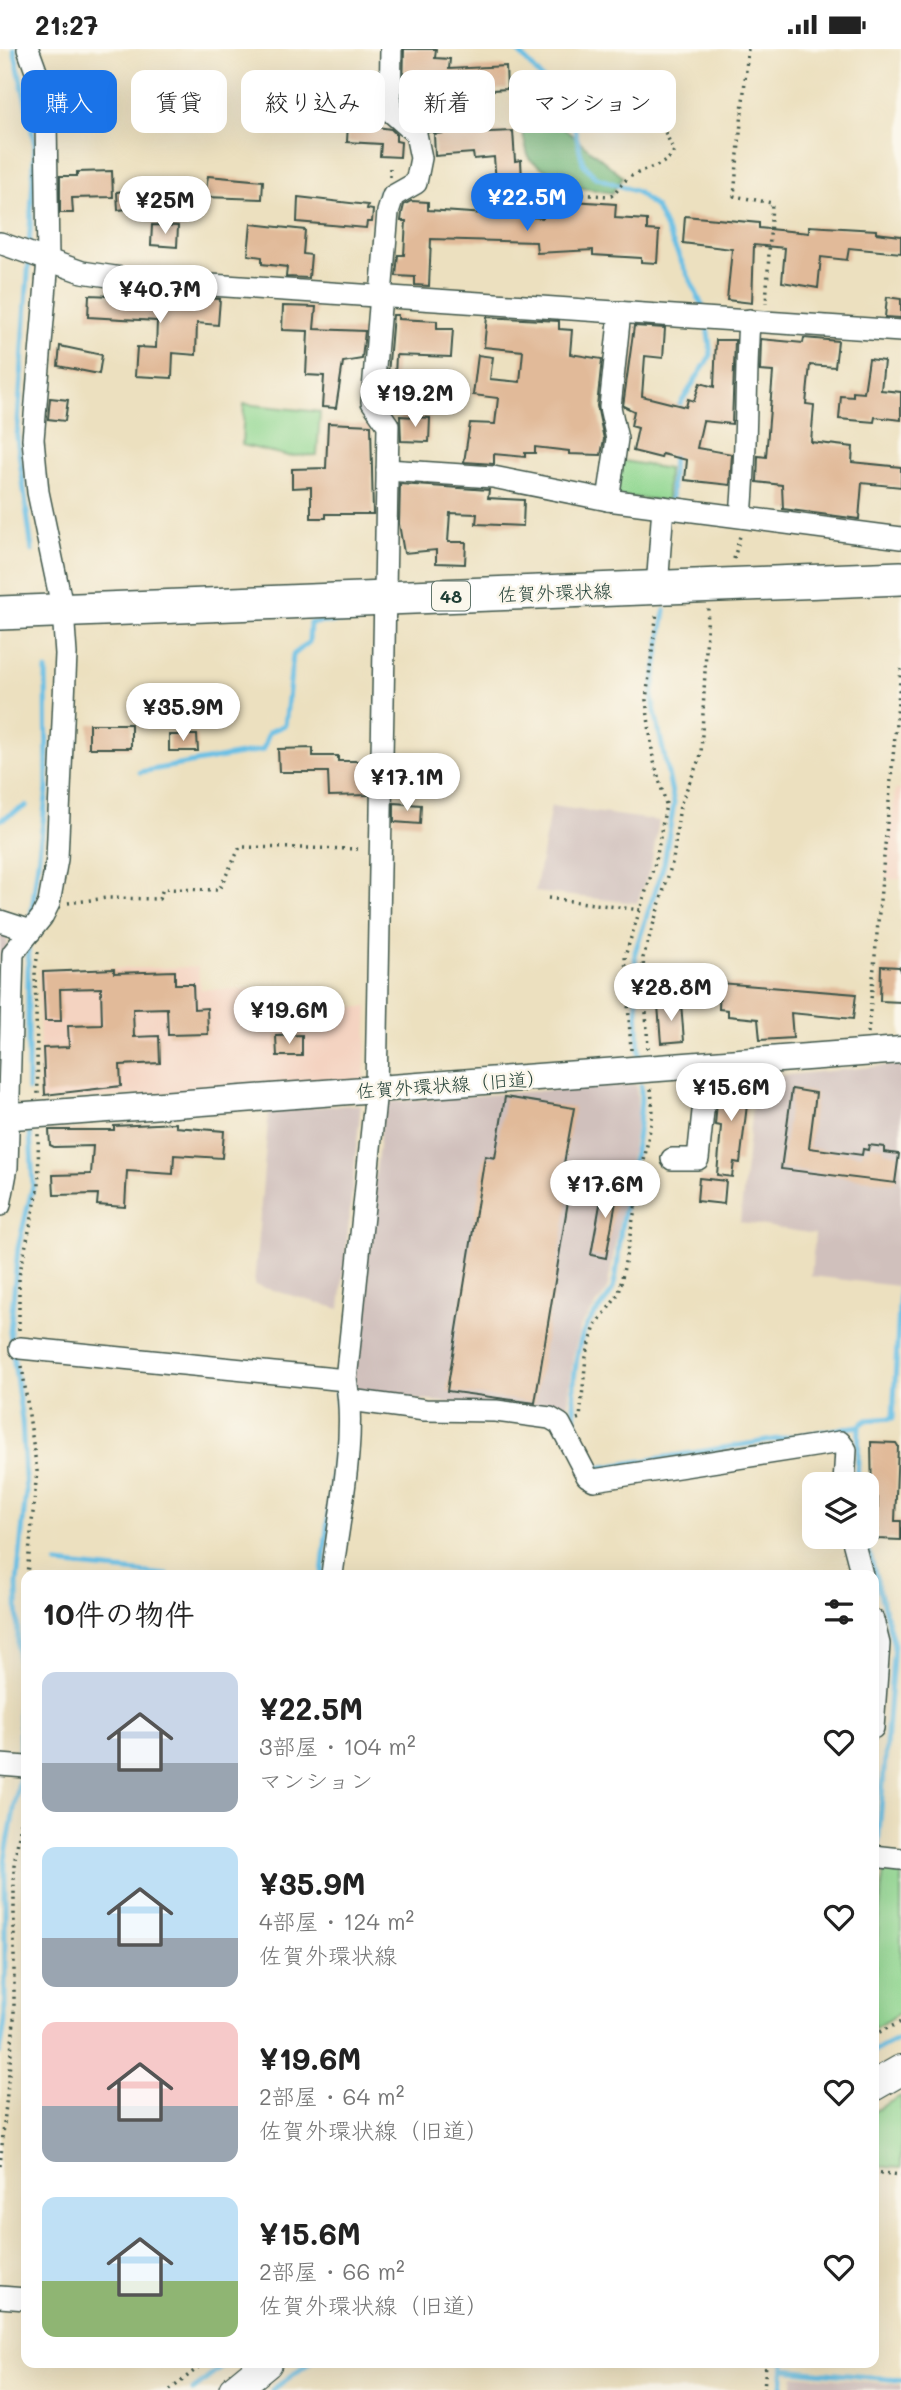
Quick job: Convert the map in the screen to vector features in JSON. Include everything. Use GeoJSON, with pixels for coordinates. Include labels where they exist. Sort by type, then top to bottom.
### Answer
{"type":"FeatureCollection","features":[{"type":"Feature","properties":{"kind":"main road","name":"佐賀外環状線"},"geometry":{"type":"LineString","coordinates":[[0,613],[901,578]]}},
{"type":"Feature","properties":{"kind":"main road"},"geometry":{"type":"LineString","coordinates":[[879,2083],[901,2070]]}},
{"type":"Feature","properties":{"kind":"main road"},"geometry":{"type":"LineString","coordinates":[[234,2390],[261,2368]]}},
{"type":"Feature","properties":{"kind":"street"},"geometry":{"type":"LineString","coordinates":[[0,1205],[7,1167],[4,1117],[13,953],[29,924],[57,859],[63,773],[66,654],[63,611],[38,492],[33,439],[26,253],[47,120],[41,85],[28,49]]}},
{"type":"Feature","properties":{"kind":"street"},"geometry":{"type":"LineString","coordinates":[[332,1570],[376,1090],[388,425],[372,402],[388,212],[393,196],[416,183],[421,158],[416,134],[390,111],[391,49]]}},
{"type":"Feature","properties":{"kind":"street"},"geometry":{"type":"LineString","coordinates":[[26,253],[82,272],[135,280],[901,331]]}},
{"type":"Feature","properties":{"kind":"street"},"geometry":{"type":"LineString","coordinates":[[608,501],[617,439],[610,407],[620,312]]}},
{"type":"Feature","properties":{"kind":"street"},"geometry":{"type":"LineString","coordinates":[[741,516],[747,449],[744,403],[757,320]]}},
{"type":"Feature","properties":{"kind":"street"},"geometry":{"type":"LineString","coordinates":[[387,470],[493,477],[608,501],[901,538]]}},
{"type":"Feature","properties":{"kind":"street"},"geometry":{"type":"LineString","coordinates":[[657,588],[663,507]]}},
{"type":"Feature","properties":{"kind":"street","name":"佐賀外環状線（旧道）"},"geometry":{"type":"LineString","coordinates":[[4,1117],[901,1050]]}},
{"type":"Feature","properties":{"kind":"street"},"geometry":{"type":"LineString","coordinates":[[672,1159],[698,1159],[708,1065]]}},
{"type":"Feature","properties":{"kind":"street"},"geometry":{"type":"LineString","coordinates":[[20,1348],[348,1390],[425,1410],[496,1411],[550,1418],[560,1424],[587,1476],[594,1480],[840,1442],[846,1450],[845,1472]]}},
{"type":"Feature","properties":{"kind":"street"},"geometry":{"type":"LineString","coordinates":[[855,1549],[861,1570]]}},
{"type":"Feature","properties":{"kind":"street"},"geometry":{"type":"LineString","coordinates":[[879,1857],[901,1859]]}},
{"type":"Feature","properties":{"kind":"street"},"geometry":{"type":"LineString","coordinates":[[0,2297],[21,2299]]}},
{"type":"Feature","properties":{"kind":"path"},"geometry":{"type":"LineString","coordinates":[[748,49],[734,196],[772,203],[757,320]]}},
{"type":"Feature","properties":{"kind":"path"},"geometry":{"type":"LineString","coordinates":[[485,190],[611,196],[618,192],[624,180],[669,161],[674,152],[665,133]]}},
{"type":"Feature","properties":{"kind":"path"},"geometry":{"type":"LineString","coordinates":[[641,1070],[643,958],[673,860],[680,805],[701,755],[708,601],[716,585],[732,565],[741,531],[741,516]]}},
{"type":"Feature","properties":{"kind":"path"},"geometry":{"type":"LineString","coordinates":[[580,1418],[586,1357],[596,1327],[619,1294],[653,1113],[641,1070],[625,956],[656,860],[666,804],[653,758],[646,700],[657,588]]}},
{"type":"Feature","properties":{"kind":"path"},"geometry":{"type":"LineString","coordinates":[[867,1053],[901,669]]}},
{"type":"Feature","properties":{"kind":"path"},"geometry":{"type":"LineString","coordinates":[[38,1114],[35,971],[29,924],[107,898],[159,899],[163,889],[219,890],[240,847],[380,849]]}},
{"type":"Feature","properties":{"kind":"path"},"geometry":{"type":"LineString","coordinates":[[548,898],[640,910]]}},
{"type":"Feature","properties":{"kind":"path"},"geometry":{"type":"LineString","coordinates":[[0,2166],[14,2021],[14,1865],[21,1823]]}},
{"type":"Feature","properties":{"kind":"path"},"geometry":{"type":"LineString","coordinates":[[879,2032],[901,2022]]}},
{"type":"Feature","properties":{"kind":"path"},"geometry":{"type":"LineString","coordinates":[[879,2173],[901,2175]]}},
{"type":"Feature","properties":{"kind":"path"},"geometry":{"type":"LineString","coordinates":[[170,2390],[198,2368]]}},
{"type":"Feature","properties":{"kind":"path"},"geometry":{"type":"LineString","coordinates":[[764,2390],[766,2368]]}},
{"type":"Feature","properties":{"kind":"shaded area"},"geometry":{"type":"Polygon","coordinates":[[[895,789],[901,790],[901,879],[886,879],[895,789]]]}},
{"type":"Feature","properties":{"kind":"shaded area"},"geometry":{"type":"Polygon","coordinates":[[[551,806],[659,821],[651,866],[637,903],[535,892],[551,806]]]}},
{"type":"Feature","properties":{"kind":"shaded area"},"geometry":{"type":"Polygon","coordinates":[[[0,928],[8,929],[0,1104],[0,928]]]}},
{"type":"Feature","properties":{"kind":"shaded area"},"geometry":{"type":"Polygon","coordinates":[[[198,967],[200,989],[309,990],[312,1008],[368,1007],[364,1080],[40,1101],[39,970],[198,967]]]}},
{"type":"Feature","properties":{"kind":"shaded area"},"geometry":{"type":"Polygon","coordinates":[[[901,1064],[901,1254],[897,1286],[811,1276],[815,1234],[740,1222],[755,1078],[901,1064]]]}},
{"type":"Feature","properties":{"kind":"shaded area"},"geometry":{"type":"Polygon","coordinates":[[[636,1084],[638,1116],[607,1291],[581,1325],[573,1357],[567,1414],[357,1394],[351,1383],[384,1102],[636,1084]]]}},
{"type":"Feature","properties":{"kind":"shaded area"},"geometry":{"type":"Polygon","coordinates":[[[361,1104],[340,1309],[254,1285],[269,1110],[361,1104]]]}},
{"type":"Feature","properties":{"kind":"shaded area"},"geometry":{"type":"Polygon","coordinates":[[[794,2375],[901,2385],[901,2390],[792,2390],[794,2375]]]}},
{"type":"Feature","properties":{"kind":"green space"},"geometry":{"type":"Polygon","coordinates":[[[522,133],[569,133],[623,177],[612,193],[570,186],[529,159],[522,133]]]}},
{"type":"Feature","properties":{"kind":"green space"},"geometry":{"type":"Polygon","coordinates":[[[244,404],[320,412],[317,455],[288,456],[242,445],[244,404]]]}},
{"type":"Feature","properties":{"kind":"green space"},"geometry":{"type":"Polygon","coordinates":[[[619,460],[668,469],[667,501],[613,496],[619,460]]]}},
{"type":"Feature","properties":{"kind":"green space"},"geometry":{"type":"Polygon","coordinates":[[[884,1866],[901,1867],[901,2012],[879,2025],[879,1920],[884,1866]]]}},
{"type":"Feature","properties":{"kind":"green space"},"geometry":{"type":"Polygon","coordinates":[[[901,2096],[901,2168],[879,2166],[879,2109],[901,2096]]]}},
{"type":"Feature","properties":{"kind":"building"},"geometry":{"type":"Polygon","coordinates":[[[404,49],[436,49],[435,58],[450,59],[449,69],[506,66],[507,89],[495,90],[495,70],[403,70],[404,49]]]}},
{"type":"Feature","properties":{"kind":"building"},"geometry":{"type":"Polygon","coordinates":[[[385,128],[391,129],[396,134],[396,141],[401,142],[400,157],[380,156],[381,144],[347,142],[347,133],[385,133],[385,128]]]}},
{"type":"Feature","properties":{"kind":"building"},"geometry":{"type":"Polygon","coordinates":[[[513,133],[515,161],[521,160],[522,181],[496,182],[494,157],[474,159],[473,153],[435,156],[434,134],[513,133]]]}},
{"type":"Feature","properties":{"kind":"building"},"geometry":{"type":"Polygon","coordinates":[[[112,171],[113,197],[72,198],[73,213],[60,213],[60,176],[77,176],[77,172],[112,171]]]}},
{"type":"Feature","properties":{"kind":"building"},"geometry":{"type":"Polygon","coordinates":[[[208,176],[263,181],[262,199],[205,197],[208,176]]]}},
{"type":"Feature","properties":{"kind":"building"},"geometry":{"type":"Polygon","coordinates":[[[133,190],[134,208],[118,210],[117,192],[133,190]]]}},
{"type":"Feature","properties":{"kind":"building"},"geometry":{"type":"Polygon","coordinates":[[[298,197],[368,205],[367,209],[373,210],[372,222],[367,222],[366,228],[297,222],[298,197]]]}},
{"type":"Feature","properties":{"kind":"building"},"geometry":{"type":"Polygon","coordinates":[[[544,199],[616,204],[615,218],[647,220],[647,230],[659,231],[657,263],[641,262],[641,258],[593,255],[593,250],[537,253],[536,242],[431,239],[429,286],[415,285],[415,277],[396,276],[398,255],[404,255],[406,221],[401,221],[402,213],[404,205],[411,201],[428,202],[428,210],[543,218],[544,199]]]}},
{"type":"Feature","properties":{"kind":"building"},"geometry":{"type":"Polygon","coordinates":[[[685,216],[759,223],[759,228],[809,233],[809,226],[876,230],[876,233],[901,236],[901,253],[849,248],[847,260],[821,257],[818,288],[782,282],[785,248],[754,245],[752,303],[727,300],[732,249],[683,243],[685,216]]]}},
{"type":"Feature","properties":{"kind":"building"},"geometry":{"type":"Polygon","coordinates":[[[251,224],[305,230],[303,254],[311,255],[309,278],[286,277],[287,267],[262,264],[262,257],[248,255],[251,224]]]}},
{"type":"Feature","properties":{"kind":"building"},"geometry":{"type":"Polygon","coordinates":[[[152,225],[178,226],[177,247],[151,245],[152,225]]]}},
{"type":"Feature","properties":{"kind":"building"},"geometry":{"type":"Polygon","coordinates":[[[140,294],[220,299],[218,325],[197,323],[196,355],[173,353],[172,378],[135,376],[137,347],[156,348],[157,321],[88,317],[89,295],[140,297],[140,294]]]}},
{"type":"Feature","properties":{"kind":"building"},"geometry":{"type":"Polygon","coordinates":[[[887,297],[901,299],[901,318],[885,317],[887,297]]]}},
{"type":"Feature","properties":{"kind":"building"},"geometry":{"type":"Polygon","coordinates":[[[283,306],[316,307],[314,329],[365,331],[362,359],[343,362],[336,408],[322,407],[324,376],[306,375],[308,331],[282,330],[283,306]]]}},
{"type":"Feature","properties":{"kind":"building"},"geometry":{"type":"Polygon","coordinates":[[[393,315],[398,315],[398,319],[437,321],[437,329],[453,329],[451,357],[396,355],[394,398],[386,398],[393,315]]]}},
{"type":"Feature","properties":{"kind":"building"},"geometry":{"type":"Polygon","coordinates":[[[487,317],[559,321],[559,329],[572,330],[570,354],[602,359],[597,406],[604,439],[601,455],[569,454],[569,451],[535,447],[535,453],[525,453],[525,457],[494,454],[494,464],[464,462],[470,423],[495,424],[498,398],[473,395],[478,355],[493,357],[490,379],[520,382],[523,351],[484,347],[487,317]]]}},
{"type":"Feature","properties":{"kind":"building"},"geometry":{"type":"Polygon","coordinates":[[[634,326],[665,328],[663,358],[645,356],[642,396],[686,407],[688,399],[694,401],[700,383],[714,387],[716,340],[735,340],[732,424],[703,421],[697,448],[732,454],[730,485],[685,480],[687,460],[662,454],[661,458],[633,451],[638,428],[631,426],[634,411],[623,406],[634,326]]]}},
{"type":"Feature","properties":{"kind":"building"},"geometry":{"type":"Polygon","coordinates":[[[804,338],[838,341],[835,367],[810,365],[806,404],[814,405],[811,442],[853,447],[852,462],[901,467],[901,487],[862,483],[859,519],[783,509],[782,485],[757,482],[758,456],[766,457],[773,372],[760,371],[761,339],[803,343],[804,338]]]}},
{"type":"Feature","properties":{"kind":"building"},"geometry":{"type":"Polygon","coordinates":[[[60,346],[102,355],[99,374],[58,366],[60,346]]]}},
{"type":"Feature","properties":{"kind":"building"},"geometry":{"type":"Polygon","coordinates":[[[869,359],[884,361],[881,390],[901,392],[901,420],[875,417],[874,422],[839,419],[841,396],[853,397],[853,392],[864,393],[869,359]]]}},
{"type":"Feature","properties":{"kind":"building"},"geometry":{"type":"Polygon","coordinates":[[[50,398],[68,400],[65,421],[48,419],[50,398]]]}},
{"type":"Feature","properties":{"kind":"building"},"geometry":{"type":"Polygon","coordinates":[[[400,416],[430,418],[429,442],[401,441],[400,416]]]}},
{"type":"Feature","properties":{"kind":"building"},"geometry":{"type":"Polygon","coordinates":[[[328,423],[371,425],[373,514],[326,514],[326,518],[311,518],[311,487],[292,488],[292,469],[326,468],[328,423]]]}},
{"type":"Feature","properties":{"kind":"building"},"geometry":{"type":"Polygon","coordinates":[[[400,484],[489,490],[488,498],[524,500],[523,526],[476,524],[477,514],[450,513],[448,542],[466,542],[465,564],[436,563],[436,550],[404,553],[399,524],[400,484]]]}},
{"type":"Feature","properties":{"kind":"building"},"geometry":{"type":"Polygon","coordinates":[[[89,724],[131,724],[131,748],[89,748],[89,724]]]}},
{"type":"Feature","properties":{"kind":"building"},"geometry":{"type":"Polygon","coordinates":[[[169,735],[197,735],[198,751],[169,751],[169,735]]]}},
{"type":"Feature","properties":{"kind":"building"},"geometry":{"type":"Polygon","coordinates":[[[313,748],[313,756],[338,756],[338,761],[368,761],[368,795],[329,796],[328,772],[279,772],[278,749],[313,748]]]}},
{"type":"Feature","properties":{"kind":"building"},"geometry":{"type":"Polygon","coordinates":[[[394,803],[421,805],[420,824],[394,822],[394,803]]]}},
{"type":"Feature","properties":{"kind":"building"},"geometry":{"type":"Polygon","coordinates":[[[881,966],[899,967],[901,970],[901,1002],[880,1001],[881,966]]]}},
{"type":"Feature","properties":{"kind":"building"},"geometry":{"type":"Polygon","coordinates":[[[114,969],[114,973],[175,971],[175,984],[193,984],[194,1009],[207,1008],[208,1034],[168,1035],[167,1008],[133,1009],[134,1037],[159,1036],[160,1063],[120,1065],[121,1086],[45,1095],[43,1048],[69,1047],[68,1026],[102,1025],[101,988],[60,989],[61,1021],[45,1021],[43,972],[114,969]]]}},
{"type":"Feature","properties":{"kind":"building"},"geometry":{"type":"Polygon","coordinates":[[[720,983],[856,994],[853,1019],[791,1013],[793,1038],[760,1040],[758,1019],[728,1016],[728,1010],[719,1009],[720,983]]]}},
{"type":"Feature","properties":{"kind":"building"},"geometry":{"type":"Polygon","coordinates":[[[681,1003],[684,1041],[661,1043],[658,1005],[681,1003]]]}},
{"type":"Feature","properties":{"kind":"building"},"geometry":{"type":"Polygon","coordinates":[[[302,1035],[302,1056],[277,1056],[276,1036],[302,1035]]]}},
{"type":"Feature","properties":{"kind":"building"},"geometry":{"type":"Polygon","coordinates":[[[733,1079],[750,1080],[740,1163],[734,1162],[732,1177],[717,1175],[721,1126],[715,1125],[719,1081],[733,1083],[733,1079]]]}},
{"type":"Feature","properties":{"kind":"building"},"geometry":{"type":"Polygon","coordinates":[[[792,1089],[816,1093],[809,1148],[862,1155],[863,1149],[868,1150],[869,1145],[884,1147],[884,1152],[899,1154],[895,1183],[781,1169],[792,1089]]]}},
{"type":"Feature","properties":{"kind":"building"},"geometry":{"type":"Polygon","coordinates":[[[505,1097],[574,1108],[563,1169],[573,1171],[535,1403],[447,1391],[485,1156],[495,1158],[505,1097]]]}},
{"type":"Feature","properties":{"kind":"building"},"geometry":{"type":"Polygon","coordinates":[[[176,1123],[176,1127],[224,1131],[222,1158],[174,1155],[173,1174],[127,1171],[125,1207],[97,1205],[98,1194],[54,1195],[53,1175],[91,1174],[93,1146],[54,1147],[50,1145],[49,1130],[114,1130],[114,1126],[176,1123]]]}},
{"type":"Feature","properties":{"kind":"building"},"geometry":{"type":"Polygon","coordinates":[[[699,1178],[726,1181],[724,1204],[697,1201],[699,1178]]]}},
{"type":"Feature","properties":{"kind":"building"},"geometry":{"type":"Polygon","coordinates":[[[604,1182],[619,1184],[606,1258],[591,1255],[604,1182]]]}},
{"type":"Feature","properties":{"kind":"building"},"geometry":{"type":"Polygon","coordinates":[[[871,1442],[896,1443],[895,1521],[901,1521],[901,1540],[879,1539],[879,1472],[872,1472],[871,1442]]]}},
{"type":"Feature","properties":{"kind":"waterway"},"geometry":{"type":"LineString","coordinates":[[14,49],[35,145],[29,246]]}},
{"type":"Feature","properties":{"kind":"waterway"},"geometry":{"type":"LineString","coordinates":[[516,49],[570,110],[583,163],[595,177],[637,192],[656,208],[703,307]]}},
{"type":"Feature","properties":{"kind":"waterway"},"geometry":{"type":"LineString","coordinates":[[379,209],[380,191]]}},
{"type":"Feature","properties":{"kind":"waterway"},"geometry":{"type":"LineString","coordinates":[[29,259],[17,437],[32,551]]}},
{"type":"Feature","properties":{"kind":"waterway"},"geometry":{"type":"LineString","coordinates":[[677,409],[711,355],[707,325]]}},
{"type":"Feature","properties":{"kind":"waterway"},"geometry":{"type":"LineString","coordinates":[[671,499],[673,451]]}},
{"type":"Feature","properties":{"kind":"waterway"},"geometry":{"type":"LineString","coordinates":[[639,1056],[635,952],[664,864],[674,803],[652,697],[665,610]]}},
{"type":"Feature","properties":{"kind":"waterway"},"geometry":{"type":"LineString","coordinates":[[140,772],[263,750],[269,732],[285,725],[293,655],[309,642],[310,623],[360,620]]}},
{"type":"Feature","properties":{"kind":"waterway"},"geometry":{"type":"LineString","coordinates":[[31,918],[47,789],[46,670]]}},
{"type":"Feature","properties":{"kind":"waterway"},"geometry":{"type":"LineString","coordinates":[[0,820],[26,806]]}},
{"type":"Feature","properties":{"kind":"waterway"},"geometry":{"type":"LineString","coordinates":[[28,948],[28,1090]]}},
{"type":"Feature","properties":{"kind":"waterway"},"geometry":{"type":"LineString","coordinates":[[641,1086],[637,1140],[615,1281],[608,1298],[586,1327],[576,1360],[576,1423],[580,1442],[588,1457],[599,1468],[859,1426],[857,1472]]}},
{"type":"Feature","properties":{"kind":"waterway"},"geometry":{"type":"LineString","coordinates":[[20,1761],[17,1583],[26,1492],[22,1421],[10,1332],[18,1248],[33,1185],[30,1131]]}},
{"type":"Feature","properties":{"kind":"waterway"},"geometry":{"type":"LineString","coordinates":[[859,1426],[867,1420],[893,1418],[901,1273]]}},
{"type":"Feature","properties":{"kind":"waterway"},"geometry":{"type":"LineString","coordinates":[[323,1570],[338,1423],[337,1391]]}},
{"type":"Feature","properties":{"kind":"waterway"},"geometry":{"type":"LineString","coordinates":[[868,1549],[874,1570]]}},
{"type":"Feature","properties":{"kind":"waterway"},"geometry":{"type":"LineString","coordinates":[[57,1564],[118,1570]]}},
{"type":"Feature","properties":{"kind":"waterway"},"geometry":{"type":"LineString","coordinates":[[879,1589],[894,1645],[879,1833]]}},
{"type":"Feature","properties":{"kind":"waterway"},"geometry":{"type":"LineString","coordinates":[[0,2053],[5,2022],[5,1860],[21,1771]]}},
{"type":"Feature","properties":{"kind":"waterway"},"geometry":{"type":"LineString","coordinates":[[879,2049],[901,2038]]}},
{"type":"Feature","properties":{"kind":"waterway"},"geometry":{"type":"LineString","coordinates":[[193,2390],[221,2368]]}},
{"type":"Feature","properties":{"kind":"waterway"},"geometry":{"type":"LineString","coordinates":[[272,2390],[302,2368]]}},
{"type":"Feature","properties":{"kind":"waterway"},"geometry":{"type":"LineString","coordinates":[[782,2390],[784,2368]]}},
{"type":"Feature","properties":{"kind":"waterway"},"geometry":{"type":"LineString","coordinates":[[784,2369],[901,2380]]}}]}
